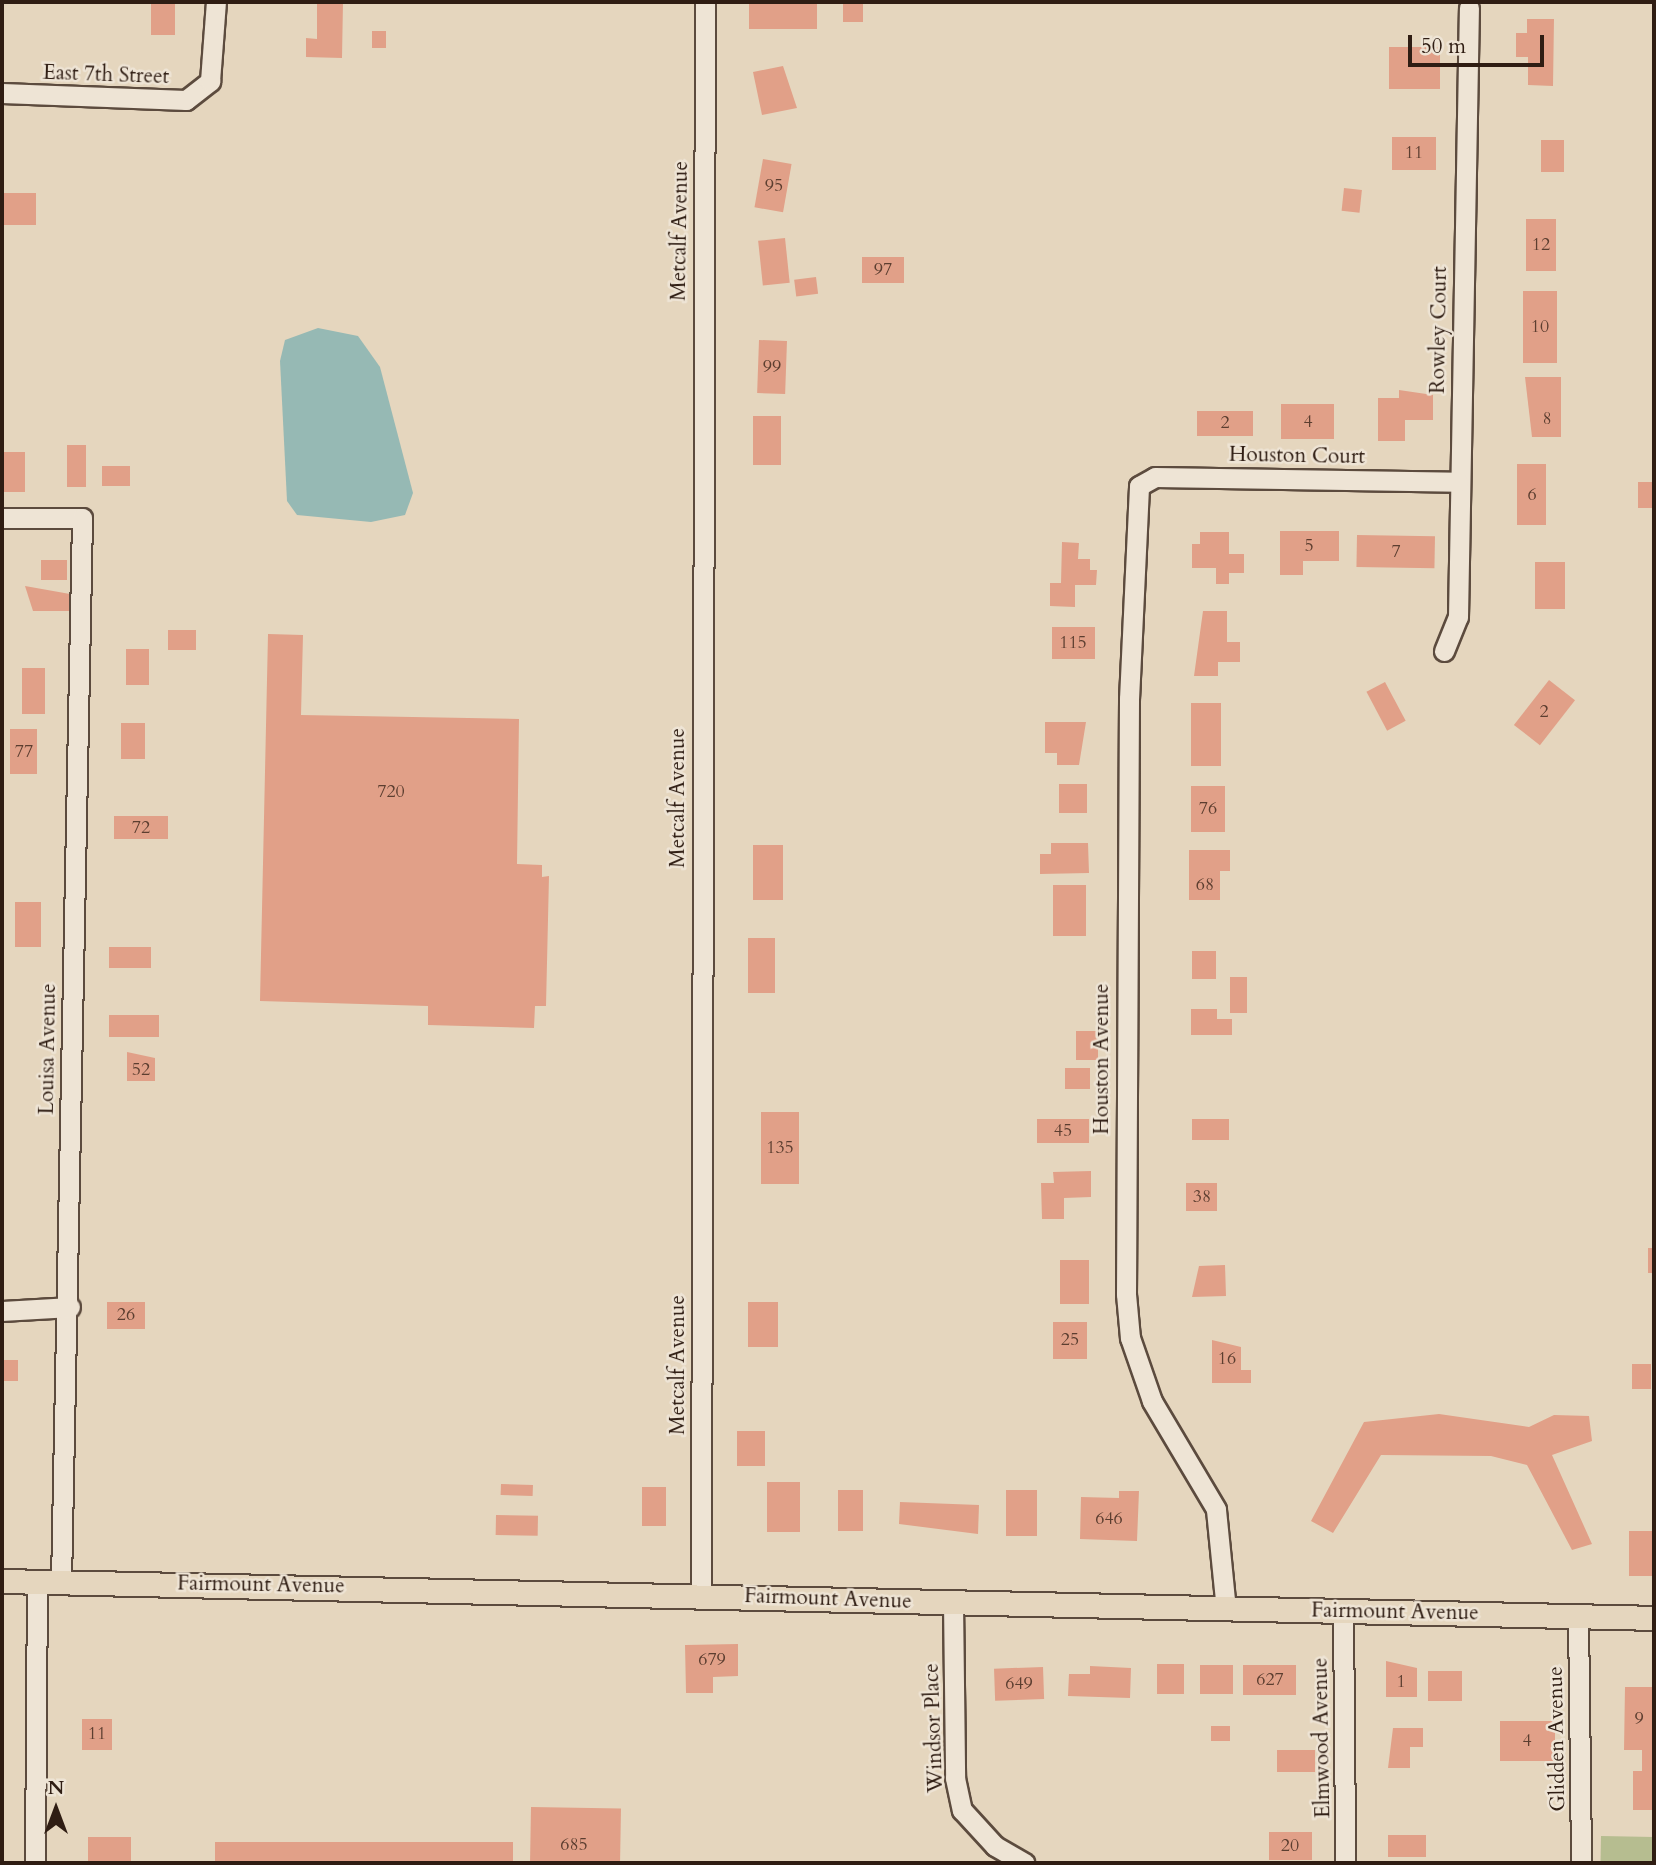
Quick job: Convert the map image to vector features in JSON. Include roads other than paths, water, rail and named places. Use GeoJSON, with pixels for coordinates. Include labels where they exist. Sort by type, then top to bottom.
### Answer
{"type":"FeatureCollection","features":[{"type":"Feature","properties":{"kind":"main road","name":"Fairmount Avenue"},"geometry":{"type":"LineString","coordinates":[[2,1581],[1654,1618]]}},
{"type":"Feature","properties":{"kind":"street","name":"East 7th Street"},"geometry":{"type":"LineString","coordinates":[[2,93],[158,103],[186,100],[204,88],[215,63],[216,2]]}},
{"type":"Feature","properties":{"kind":"street","name":"Metcalf Avenue"},"geometry":{"type":"LineString","coordinates":[[701,1595],[705,2]]}},
{"type":"Feature","properties":{"kind":"street","name":"Rowley Court"},"geometry":{"type":"LineString","coordinates":[[1444,651],[1458,617],[1458,482],[1469,8]]}},
{"type":"Feature","properties":{"kind":"street","name":"Houston Court"},"geometry":{"type":"LineString","coordinates":[[1139,486],[1156,477],[1458,482]]}},
{"type":"Feature","properties":{"kind":"street","name":"Houston Avenue"},"geometry":{"type":"LineString","coordinates":[[1139,486],[1129,699],[1126,1294],[1130,1338],[1152,1401],[1216,1510],[1226,1610]]}},
{"type":"Feature","properties":{"kind":"street","name":"Louisa Avenue"},"geometry":{"type":"LineString","coordinates":[[2,518],[82,518],[70,1307],[61,1581]]}},
{"type":"Feature","properties":{"kind":"street"},"geometry":{"type":"LineString","coordinates":[[2,1311],[70,1307]]}},
{"type":"Feature","properties":{"kind":"street"},"geometry":{"type":"LineString","coordinates":[[35,1863],[37,1583]]}},
{"type":"Feature","properties":{"kind":"street","name":"Windsor Place"},"geometry":{"type":"LineString","coordinates":[[953,1602],[955,1778],[962,1810],[995,1846],[1024,1863]]}},
{"type":"Feature","properties":{"kind":"street","name":"Elmwood Avenue"},"geometry":{"type":"LineString","coordinates":[[1343,1611],[1345,1863]]}},
{"type":"Feature","properties":{"kind":"street","name":"Glidden Avenue"},"geometry":{"type":"LineString","coordinates":[[1577,1615],[1581,1863]]}},
{"type":"Feature","properties":{"kind":"water"},"geometry":{"type":"Polygon","coordinates":[[[318,328],[358,336],[380,367],[413,493],[405,515],[371,522],[297,515],[287,501],[280,361],[285,340],[318,328]]]}}]}
